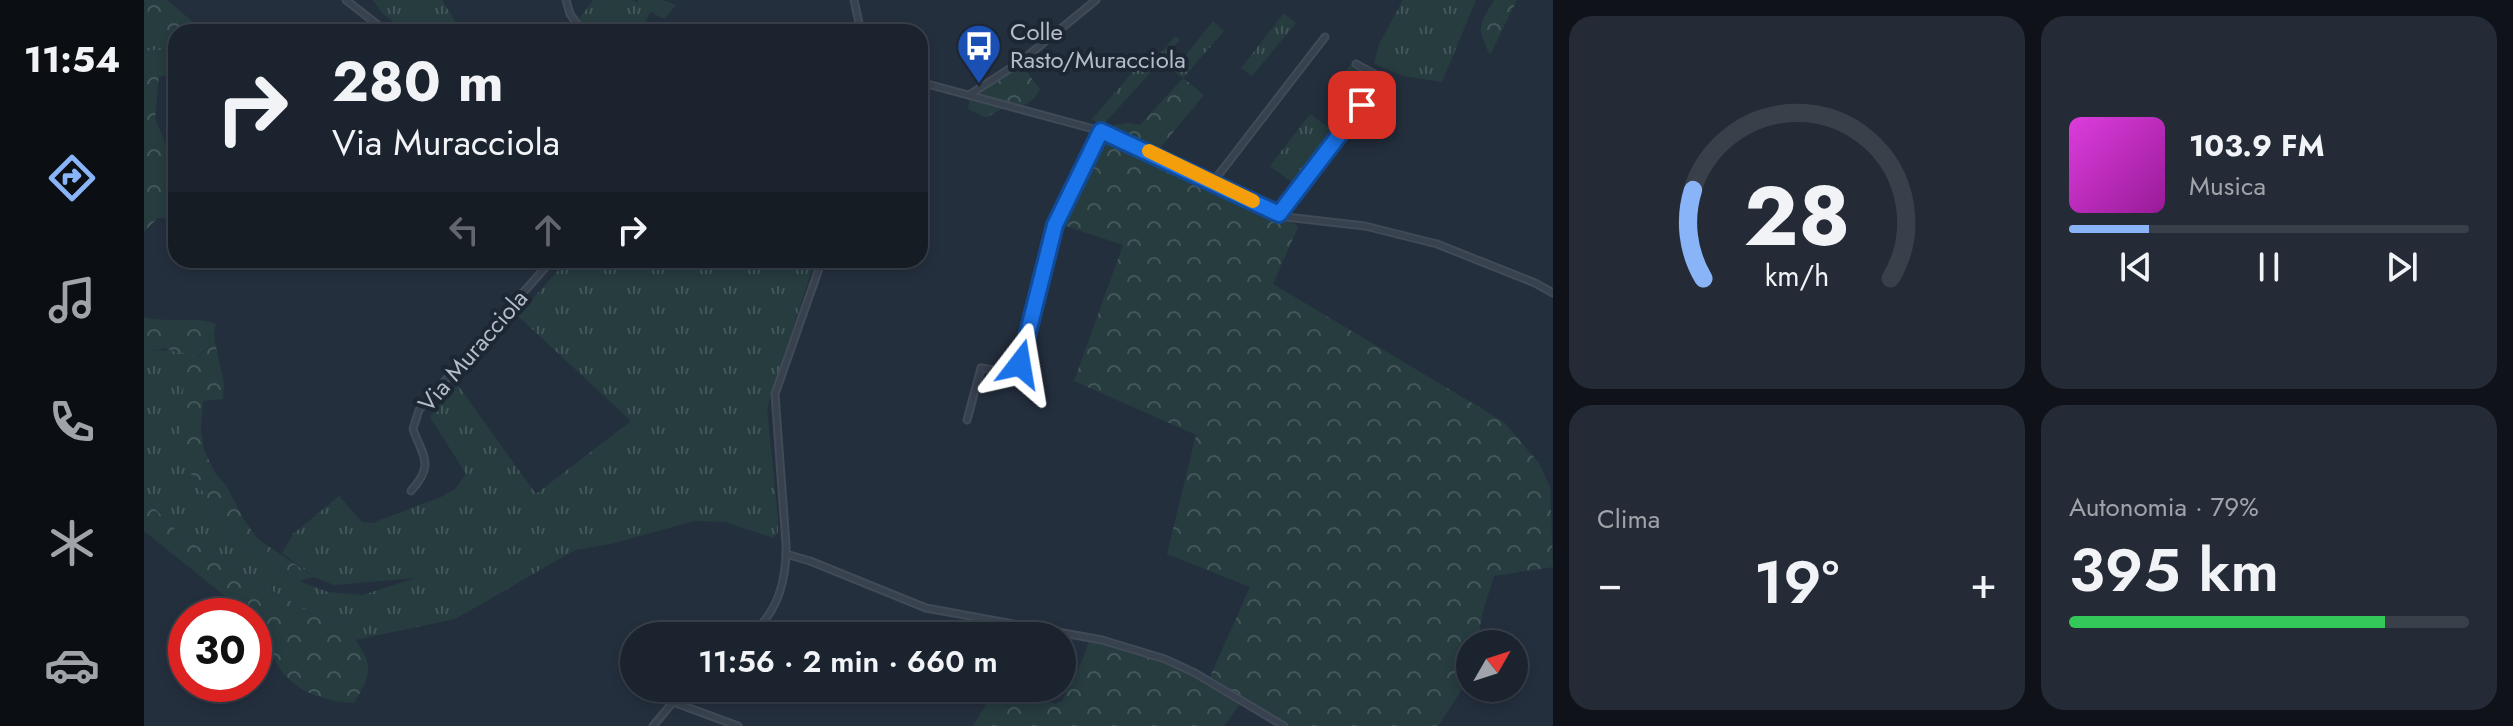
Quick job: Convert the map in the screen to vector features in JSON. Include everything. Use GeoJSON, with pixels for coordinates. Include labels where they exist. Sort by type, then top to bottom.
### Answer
{"type":"FeatureCollection","features":[{"type":"Feature","properties":{"kind":"street"},"geometry":{"type":"LineString","coordinates":[[346,0],[377,24]]}},
{"type":"Feature","properties":{"kind":"street"},"geometry":{"type":"LineString","coordinates":[[566,0],[577,24]]}},
{"type":"Feature","properties":{"kind":"street"},"geometry":{"type":"LineString","coordinates":[[854,0],[859,24]]}},
{"type":"Feature","properties":{"kind":"street"},"geometry":{"type":"LineString","coordinates":[[968,95],[1020,62],[1096,0]]}},
{"type":"Feature","properties":{"kind":"street"},"geometry":{"type":"LineString","coordinates":[[1213,182],[1325,37]]}},
{"type":"Feature","properties":{"kind":"street"},"geometry":{"type":"LineString","coordinates":[[1279,214],[1379,84],[1378,76],[1356,64]]}},
{"type":"Feature","properties":{"kind":"street"},"geometry":{"type":"LineString","coordinates":[[928,84],[1101,131],[1286,217],[1365,226],[1437,244],[1553,293]]}},
{"type":"Feature","properties":{"kind":"street"},"geometry":{"type":"LineString","coordinates":[[967,420],[981,368],[1013,373],[1018,369],[1055,225],[1101,131]]}},
{"type":"Feature","properties":{"kind":"street","name":"Via Muracciola"},"geometry":{"type":"LineString","coordinates":[[411,491],[422,477],[426,464],[425,452],[413,429],[416,415],[545,268]]}},
{"type":"Feature","properties":{"kind":"street"},"geometry":{"type":"LineString","coordinates":[[764,622],[775,607],[786,554],[775,394],[819,268]]}},
{"type":"Feature","properties":{"kind":"street"},"geometry":{"type":"LineString","coordinates":[[786,554],[926,608],[1102,640],[1161,657],[1192,671],[1284,726]]}},
{"type":"Feature","properties":{"kind":"street"},"geometry":{"type":"LineString","coordinates":[[653,726],[673,702],[738,726]]}},
{"type":"Feature","properties":{"kind":"green space"},"geometry":{"type":"Polygon","coordinates":[[[144,0],[167,0],[193,22],[217,24],[168,24],[168,31],[153,20],[144,0]]]}},
{"type":"Feature","properties":{"kind":"green space"},"geometry":{"type":"Polygon","coordinates":[[[373,0],[442,0],[457,24],[396,24],[382,13],[373,0]]]}},
{"type":"Feature","properties":{"kind":"green space"},"geometry":{"type":"Polygon","coordinates":[[[593,0],[632,0],[637,3],[638,0],[663,0],[676,5],[664,19],[651,12],[643,24],[583,24],[579,19],[593,0]]]}},
{"type":"Feature","properties":{"kind":"green space"},"geometry":{"type":"Polygon","coordinates":[[[1403,0],[1476,0],[1442,82],[1404,76],[1374,64],[1379,44],[1403,0]]]}},
{"type":"Feature","properties":{"kind":"green space"},"geometry":{"type":"Polygon","coordinates":[[[1494,0],[1517,0],[1490,55],[1481,27],[1494,0]]]}},
{"type":"Feature","properties":{"kind":"green space"},"geometry":{"type":"Polygon","coordinates":[[[144,5],[168,30],[168,52],[144,51],[144,5]]]}},
{"type":"Feature","properties":{"kind":"green space"},"geometry":{"type":"Polygon","coordinates":[[[1284,13],[1296,23],[1252,76],[1241,68],[1284,13]]]}},
{"type":"Feature","properties":{"kind":"green space"},"geometry":{"type":"Polygon","coordinates":[[[1213,21],[1224,31],[1183,78],[1173,71],[1213,21]]]}},
{"type":"Feature","properties":{"kind":"green space"},"geometry":{"type":"Polygon","coordinates":[[[1175,36],[1180,40],[1101,127],[1092,119],[1150,52],[1156,59],[1175,36]]]}},
{"type":"Feature","properties":{"kind":"green space"},"geometry":{"type":"Polygon","coordinates":[[[144,51],[168,52],[168,75],[159,77],[155,118],[168,145],[168,219],[158,218],[144,232],[144,51]]]}},
{"type":"Feature","properties":{"kind":"green space"},"geometry":{"type":"Polygon","coordinates":[[[1351,64],[1375,83],[1356,106],[1333,88],[1351,64]]]}},
{"type":"Feature","properties":{"kind":"green space"},"geometry":{"type":"Polygon","coordinates":[[[1022,66],[1040,89],[1030,101],[985,117],[968,109],[970,98],[1022,66]]]}},
{"type":"Feature","properties":{"kind":"green space"},"geometry":{"type":"Polygon","coordinates":[[[1183,78],[1204,95],[1155,154],[1286,217],[1298,227],[1273,284],[1504,422],[1539,463],[1550,487],[1553,567],[1494,576],[1480,630],[1456,630],[1456,698],[1438,726],[1284,726],[1241,702],[1224,726],[973,726],[988,702],[1076,702],[1076,672],[1090,638],[1168,660],[1208,681],[1250,587],[1167,554],[1196,435],[1074,381],[1123,245],[1057,223],[1101,127],[1129,123],[1140,125],[1183,78]]]}},
{"type":"Feature","properties":{"kind":"green space"},"geometry":{"type":"Polygon","coordinates":[[[1310,114],[1337,134],[1297,186],[1270,166],[1310,114]]]}},
{"type":"Feature","properties":{"kind":"green space"},"geometry":{"type":"Polygon","coordinates":[[[560,268],[812,268],[767,408],[778,518],[778,532],[774,538],[725,522],[694,521],[611,544],[575,550],[455,619],[355,640],[345,624],[317,617],[185,539],[144,498],[144,346],[153,351],[195,348],[214,333],[215,342],[198,356],[189,471],[239,546],[250,549],[299,581],[328,592],[363,595],[415,578],[334,585],[314,577],[282,553],[293,534],[339,496],[362,522],[372,523],[454,490],[466,474],[430,417],[457,384],[536,494],[631,421],[518,316],[560,268]]]}},
{"type":"Feature","properties":{"kind":"green space"},"geometry":{"type":"Polygon","coordinates":[[[144,317],[216,324],[214,333],[195,348],[180,354],[165,348],[154,351],[144,346],[144,317]]]}},
{"type":"Feature","properties":{"kind":"green space"},"geometry":{"type":"Polygon","coordinates":[[[215,342],[224,384],[223,399],[203,401],[201,430],[204,450],[215,473],[226,485],[258,539],[314,577],[299,581],[250,549],[239,546],[189,471],[181,439],[183,391],[188,366],[215,342]]]}},
{"type":"Feature","properties":{"kind":"green space"},"geometry":{"type":"Polygon","coordinates":[[[144,498],[185,539],[317,617],[345,624],[368,662],[366,679],[354,703],[320,697],[306,691],[283,673],[272,654],[272,598],[228,598],[144,531],[144,498]]]}},
{"type":"Feature","properties":{"kind":"slow traffic"},"geometry":{"type":"LineString","coordinates":[[1149,151],[1253,201]]}},
{"type":"Feature","properties":{"kind":"place","name":"Colle Rasto/Muracciola"},"geometry":{"type":"Point","coordinates":[979,85]}},
{"type":"Feature","properties":{"kind":"route"},"geometry":{"type":"LineString","coordinates":[[1020,364],[1055,225],[1101,131],[1279,214],[1362,105]]}}]}
